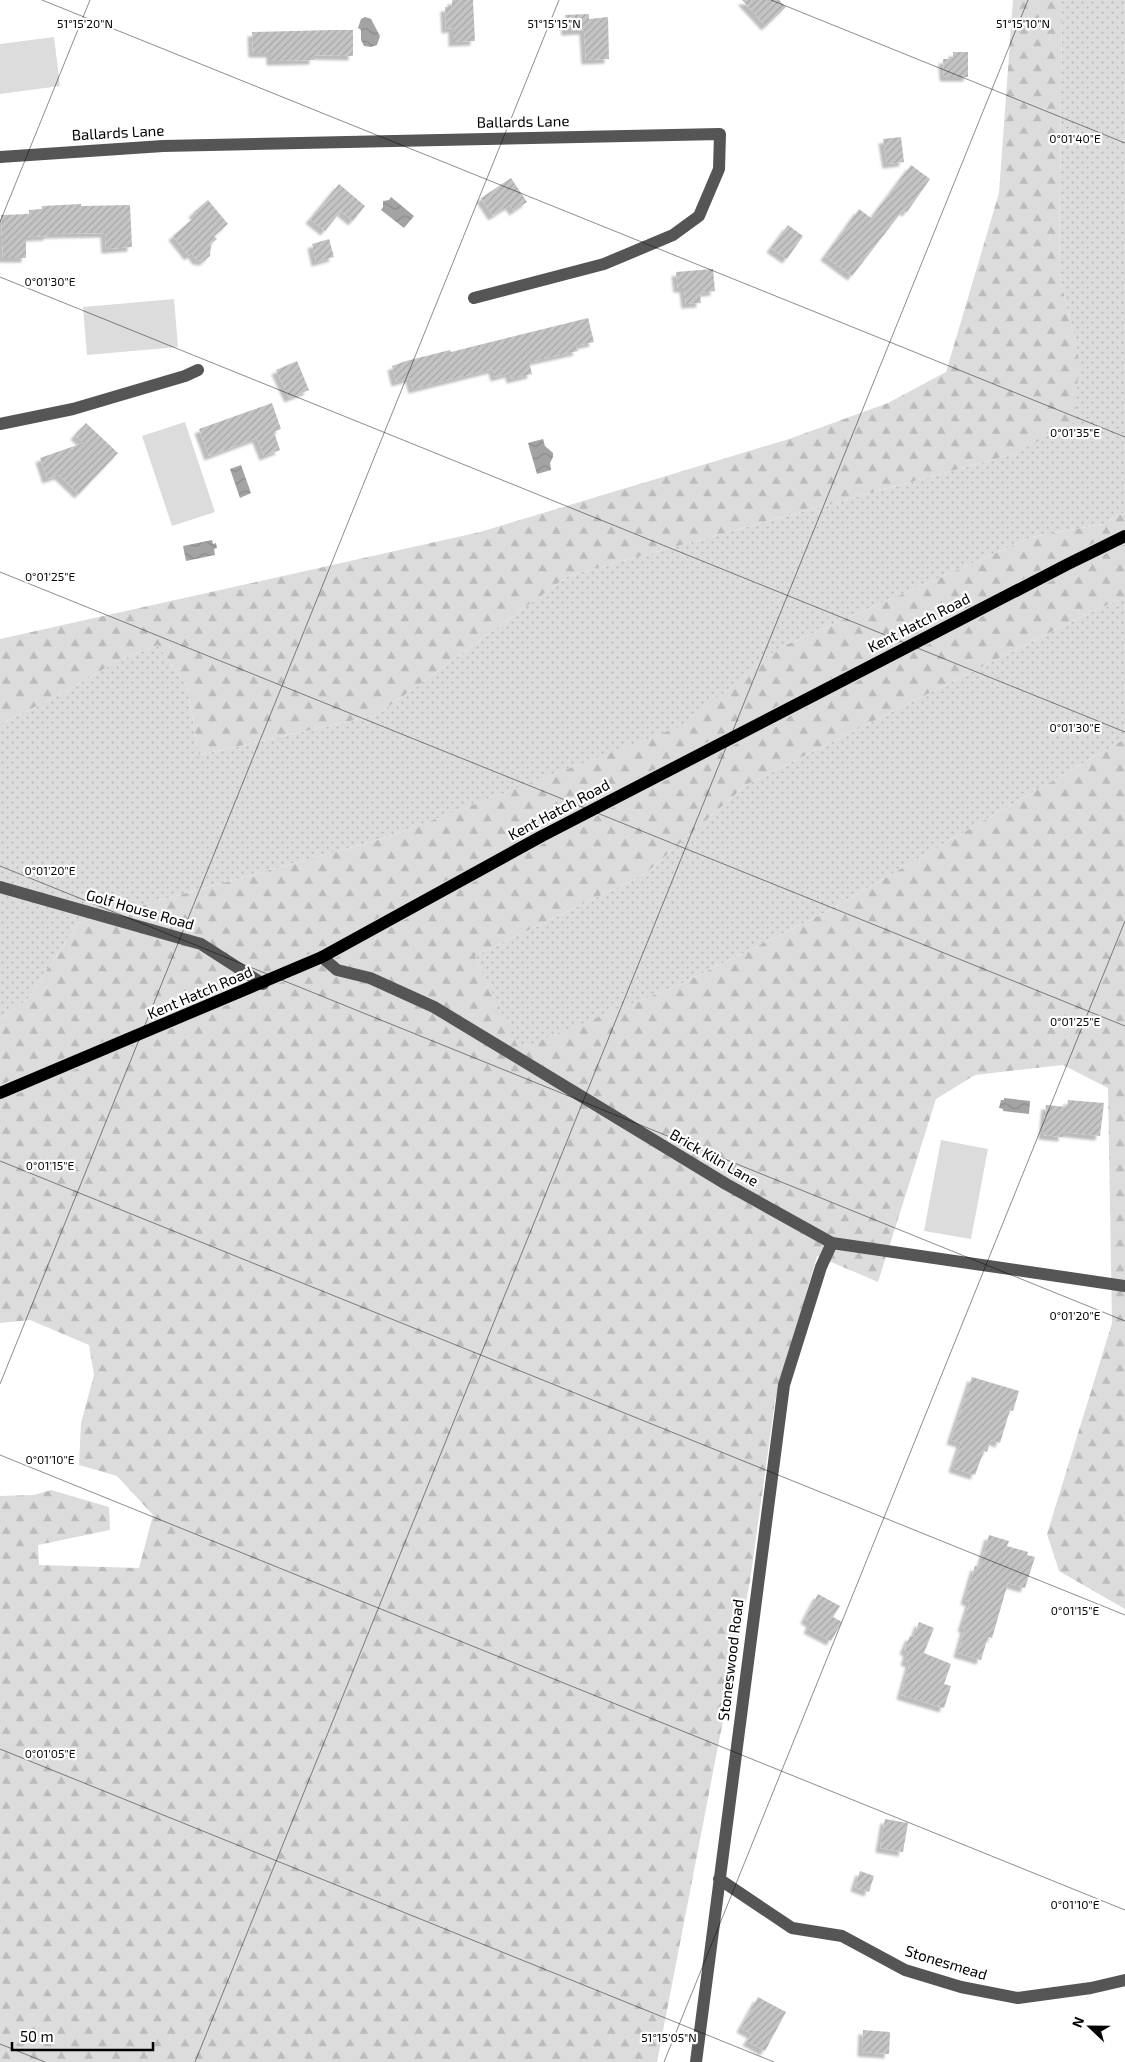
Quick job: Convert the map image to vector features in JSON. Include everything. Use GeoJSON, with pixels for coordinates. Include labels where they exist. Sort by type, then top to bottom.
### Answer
{"type":"FeatureCollection","features":[{"type":"Feature","properties":{"kind":"main road","name":"Kent Hatch Road"},"geometry":{"type":"LineString","coordinates":[[0,1093],[322,958],[542,836],[1125,536]]}},
{"type":"Feature","properties":{"kind":"street","name":"Ballards Lane"},"geometry":{"type":"LineString","coordinates":[[0,157],[154,146],[720,134],[719,169],[699,216],[673,235],[604,264],[474,298]]}},
{"type":"Feature","properties":{"kind":"street"},"geometry":{"type":"LineString","coordinates":[[0,424],[73,409],[185,376],[198,370]]}},
{"type":"Feature","properties":{"kind":"street","name":"Golf House Road"},"geometry":{"type":"LineString","coordinates":[[0,887],[202,944],[263,984]]}},
{"type":"Feature","properties":{"kind":"street","name":"Brick Kiln Lane"},"geometry":{"type":"LineString","coordinates":[[322,958],[337,970],[370,978],[434,1007],[726,1184],[832,1243],[1125,1286]]}},
{"type":"Feature","properties":{"kind":"street","name":"Stoneswood Road"},"geometry":{"type":"LineString","coordinates":[[696,2062],[784,1385],[821,1267],[832,1243]]}},
{"type":"Feature","properties":{"kind":"street","name":"Stonesmead"},"geometry":{"type":"LineString","coordinates":[[719,1879],[792,1928],[842,1936],[905,1970],[961,1987],[1018,1998],[1091,1988],[1125,1980]]}},
{"type":"Feature","properties":{"kind":"green space"},"geometry":{"type":"Polygon","coordinates":[[[1013,0],[1062,0],[1059,273],[1079,359],[1075,422],[1013,454],[568,576],[377,715],[199,755],[187,687],[158,645],[115,662],[69,690],[0,724],[0,639],[480,532],[789,439],[888,403],[946,372],[999,193],[1013,0]]]}},
{"type":"Feature","properties":{"kind":"green space"},"geometry":{"type":"Polygon","coordinates":[[[1062,0],[1125,0],[1125,512],[1103,524],[1032,537],[779,648],[685,725],[385,838],[78,923],[27,1000],[0,1019],[0,724],[69,690],[115,662],[158,645],[187,687],[199,755],[377,715],[568,576],[1013,454],[1079,359],[1059,273],[1062,0]]]}},
{"type":"Feature","properties":{"kind":"green space"},"geometry":{"type":"Polygon","coordinates":[[[54,37],[60,86],[0,94],[0,44],[54,37]]]}},
{"type":"Feature","properties":{"kind":"green space"},"geometry":{"type":"Polygon","coordinates":[[[174,299],[178,347],[87,355],[83,307],[174,299]]]}},
{"type":"Feature","properties":{"kind":"green space"},"geometry":{"type":"Polygon","coordinates":[[[185,422],[215,512],[172,526],[142,436],[185,422]]]}},
{"type":"Feature","properties":{"kind":"green space"},"geometry":{"type":"Polygon","coordinates":[[[1125,512],[1125,598],[1097,609],[746,785],[645,874],[475,956],[519,1049],[679,985],[826,912],[1125,739],[1125,1609],[1059,1571],[1047,1534],[1112,1323],[1108,1088],[1063,1065],[975,1075],[936,1099],[878,1282],[817,1256],[775,1401],[750,1581],[657,2062],[0,2062],[0,1496],[34,1495],[51,1490],[109,1507],[110,1530],[38,1545],[39,1565],[139,1568],[153,1515],[117,1476],[79,1465],[81,1423],[94,1375],[89,1345],[30,1320],[0,1323],[0,1019],[27,1000],[78,923],[385,838],[684,725],[779,648],[1032,537],[1103,524],[1125,512]]]}},
{"type":"Feature","properties":{"kind":"green space"},"geometry":{"type":"Polygon","coordinates":[[[1125,598],[1125,739],[826,912],[679,985],[518,1050],[475,956],[645,874],[746,785],[1097,609],[1125,598]]]}},
{"type":"Feature","properties":{"kind":"green space"},"geometry":{"type":"Polygon","coordinates":[[[941,1140],[988,1149],[971,1239],[924,1231],[941,1140]]]}},
{"type":"Feature","properties":{"kind":"water"},"geometry":{"type":"Polygon","coordinates":[[[365,17],[371,19],[380,36],[377,45],[371,47],[364,46],[361,40],[361,30],[358,28],[361,19],[365,17]]]}},
{"type":"Feature","properties":{"kind":"water"},"geometry":{"type":"Polygon","coordinates":[[[391,197],[414,216],[404,228],[381,210],[383,201],[389,200],[391,197]]]}},
{"type":"Feature","properties":{"kind":"water"},"geometry":{"type":"Polygon","coordinates":[[[543,439],[545,446],[553,453],[550,463],[551,470],[537,474],[528,443],[543,439]]]}},
{"type":"Feature","properties":{"kind":"water"},"geometry":{"type":"Polygon","coordinates":[[[241,465],[251,493],[240,498],[230,469],[241,465]]]}},
{"type":"Feature","properties":{"kind":"water"},"geometry":{"type":"Polygon","coordinates":[[[212,540],[213,544],[216,543],[217,548],[214,549],[215,555],[186,561],[183,546],[212,540]]]}},
{"type":"Feature","properties":{"kind":"water"},"geometry":{"type":"Polygon","coordinates":[[[1004,1098],[1030,1101],[1029,1114],[1003,1111],[1003,1109],[999,1108],[1001,1100],[1004,1100],[1004,1098]]]}},
{"type":"Feature","properties":{"kind":"building"},"geometry":{"type":"Polygon","coordinates":[[[452,0],[473,0],[475,41],[453,42],[453,28],[446,29],[445,7],[452,7],[452,0]]]}},
{"type":"Feature","properties":{"kind":"building"},"geometry":{"type":"Polygon","coordinates":[[[742,0],[779,0],[786,7],[766,26],[742,0]]]}},
{"type":"Feature","properties":{"kind":"building"},"geometry":{"type":"Polygon","coordinates":[[[589,14],[589,19],[608,17],[609,59],[586,60],[584,30],[566,31],[565,15],[589,14]]]}},
{"type":"Feature","properties":{"kind":"building"},"geometry":{"type":"Polygon","coordinates":[[[353,30],[353,56],[314,55],[314,60],[271,61],[271,53],[253,53],[252,32],[353,30]]]}},
{"type":"Feature","properties":{"kind":"building"},"geometry":{"type":"Polygon","coordinates":[[[953,52],[968,52],[968,77],[945,77],[943,59],[953,59],[953,52]]]}},
{"type":"Feature","properties":{"kind":"building"},"geometry":{"type":"Polygon","coordinates":[[[901,137],[904,162],[887,164],[883,139],[901,137]]]}},
{"type":"Feature","properties":{"kind":"building"},"geometry":{"type":"Polygon","coordinates":[[[911,165],[930,179],[907,212],[903,210],[852,276],[825,256],[859,209],[871,218],[911,165]]]}},
{"type":"Feature","properties":{"kind":"building"},"geometry":{"type":"Polygon","coordinates":[[[511,178],[527,202],[514,211],[510,205],[493,216],[481,198],[511,178]]]}},
{"type":"Feature","properties":{"kind":"building"},"geometry":{"type":"Polygon","coordinates":[[[339,184],[365,206],[353,221],[341,211],[325,231],[310,219],[339,184]]]}},
{"type":"Feature","properties":{"kind":"building"},"geometry":{"type":"Polygon","coordinates":[[[208,200],[228,224],[214,236],[217,239],[211,244],[210,256],[204,261],[197,260],[192,253],[189,256],[173,236],[196,216],[193,213],[208,200]]]}},
{"type":"Feature","properties":{"kind":"building"},"geometry":{"type":"Polygon","coordinates":[[[81,204],[81,206],[130,205],[132,247],[106,249],[105,233],[48,234],[48,236],[26,237],[26,258],[3,258],[1,215],[29,214],[29,210],[42,209],[42,206],[81,204]]]}},
{"type":"Feature","properties":{"kind":"building"},"geometry":{"type":"Polygon","coordinates":[[[788,225],[803,236],[787,259],[771,248],[788,225]]]}},
{"type":"Feature","properties":{"kind":"building"},"geometry":{"type":"Polygon","coordinates":[[[329,239],[334,257],[316,262],[312,244],[329,239]]]}},
{"type":"Feature","properties":{"kind":"building"},"geometry":{"type":"Polygon","coordinates":[[[713,269],[715,291],[700,293],[701,303],[686,304],[684,288],[678,288],[676,272],[713,269]]]}},
{"type":"Feature","properties":{"kind":"building"},"geometry":{"type":"Polygon","coordinates":[[[588,318],[594,342],[576,346],[578,351],[529,362],[532,374],[511,379],[510,373],[495,377],[493,369],[413,389],[410,378],[396,382],[392,366],[406,361],[450,350],[451,352],[588,318]]]}},
{"type":"Feature","properties":{"kind":"building"},"geometry":{"type":"Polygon","coordinates":[[[297,361],[309,390],[289,398],[276,370],[297,361]]]}},
{"type":"Feature","properties":{"kind":"building"},"geometry":{"type":"Polygon","coordinates":[[[272,403],[281,429],[274,432],[280,450],[264,456],[257,438],[209,456],[199,429],[272,403]]]}},
{"type":"Feature","properties":{"kind":"building"},"geometry":{"type":"Polygon","coordinates":[[[86,423],[118,453],[79,494],[59,475],[47,479],[40,458],[83,443],[75,435],[86,423]]]}},
{"type":"Feature","properties":{"kind":"building"},"geometry":{"type":"Polygon","coordinates":[[[1068,1100],[1104,1103],[1100,1136],[1063,1132],[1063,1137],[1043,1135],[1046,1105],[1067,1107],[1068,1100]]]}},
{"type":"Feature","properties":{"kind":"building"},"geometry":{"type":"Polygon","coordinates":[[[972,1377],[1019,1391],[1013,1411],[1010,1410],[1000,1443],[991,1440],[987,1452],[984,1451],[975,1475],[953,1468],[961,1443],[951,1440],[972,1377]]]}},
{"type":"Feature","properties":{"kind":"building"},"geometry":{"type":"Polygon","coordinates":[[[989,1535],[1009,1541],[1007,1546],[1028,1552],[1027,1555],[1035,1557],[1025,1588],[1008,1583],[992,1638],[988,1637],[981,1660],[958,1653],[965,1628],[962,1627],[970,1602],[965,1600],[975,1566],[980,1567],[989,1535]]]}},
{"type":"Feature","properties":{"kind":"building"},"geometry":{"type":"Polygon","coordinates":[[[818,1594],[840,1606],[833,1617],[842,1622],[831,1641],[808,1629],[811,1623],[805,1619],[818,1594]]]}},
{"type":"Feature","properties":{"kind":"building"},"geometry":{"type":"Polygon","coordinates":[[[919,1622],[934,1628],[924,1653],[951,1664],[944,1684],[951,1686],[944,1708],[901,1695],[910,1663],[905,1661],[908,1652],[904,1650],[910,1636],[914,1637],[919,1622]]]}},
{"type":"Feature","properties":{"kind":"building"},"geometry":{"type":"Polygon","coordinates":[[[885,1819],[908,1823],[903,1852],[880,1848],[885,1819]]]}},
{"type":"Feature","properties":{"kind":"building"},"geometry":{"type":"Polygon","coordinates":[[[860,1871],[874,1876],[869,1892],[855,1887],[860,1871]]]}},
{"type":"Feature","properties":{"kind":"building"},"geometry":{"type":"Polygon","coordinates":[[[758,1997],[786,2012],[765,2051],[747,2041],[752,2034],[741,2028],[758,1997]]]}},
{"type":"Feature","properties":{"kind":"building"},"geometry":{"type":"Polygon","coordinates":[[[863,2030],[890,2032],[889,2054],[862,2052],[863,2030]]]}}]}
